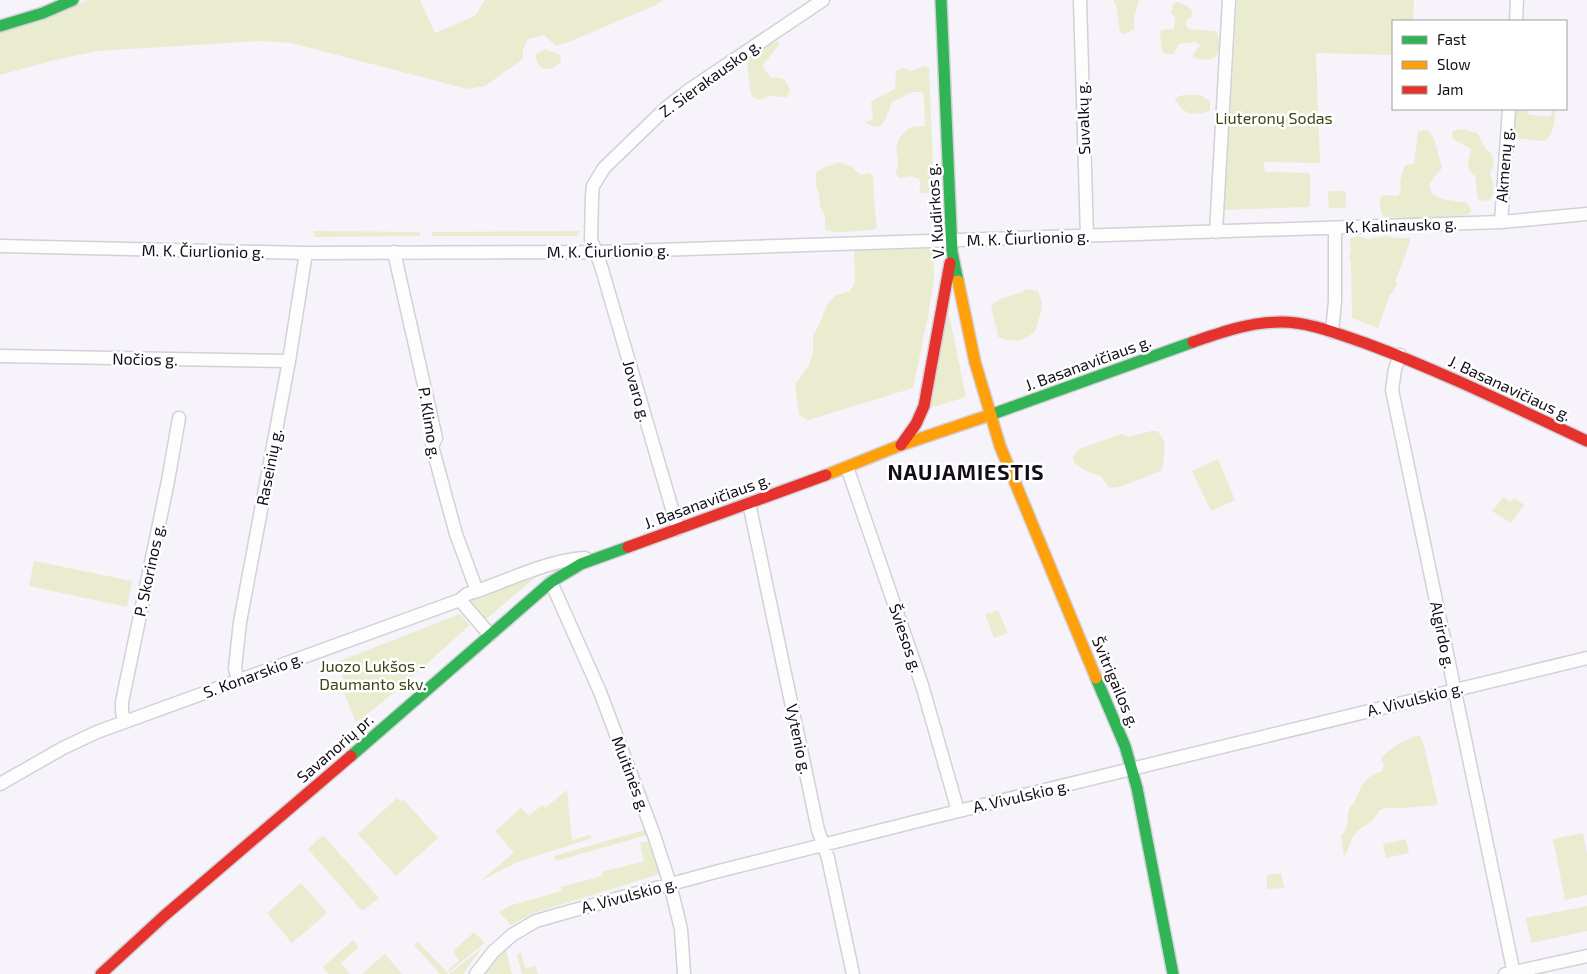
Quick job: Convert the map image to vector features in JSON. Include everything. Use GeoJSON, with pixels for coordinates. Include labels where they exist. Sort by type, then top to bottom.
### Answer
{"type":"FeatureCollection","features":[{"type":"Feature","properties":{"kind":"main road"},"geometry":{"type":"LineString","coordinates":[[0,26],[43,13],[73,0]]}},
{"type":"Feature","properties":{"kind":"main road","name":"V. Kudirkos g."},"geometry":{"type":"LineString","coordinates":[[941,0],[952,246],[975,362],[990,415]]}},
{"type":"Feature","properties":{"kind":"main road"},"geometry":{"type":"LineString","coordinates":[[901,445],[916,424],[924,406],[952,246]]}},
{"type":"Feature","properties":{"kind":"main road","name":"J. Basanavičiaus g."},"geometry":{"type":"LineString","coordinates":[[598,558],[847,467],[901,445],[1214,334],[1246,325],[1287,322],[1332,332],[1400,355],[1587,441]]}},
{"type":"Feature","properties":{"kind":"main road","name":"Švitrigailos g."},"geometry":{"type":"LineString","coordinates":[[990,415],[1000,446],[1031,524],[1125,746],[1132,769],[1173,974]]}},
{"type":"Feature","properties":{"kind":"main road","name":"Savanorių pr."},"geometry":{"type":"LineString","coordinates":[[101,974],[164,916],[551,582],[581,564],[598,558]]}},
{"type":"Feature","properties":{"kind":"street","name":"Z. Sierakausko g."},"geometry":{"type":"LineString","coordinates":[[596,252],[591,239],[592,196],[593,186],[604,168],[666,108],[692,88],[824,0]]}},
{"type":"Feature","properties":{"kind":"street","name":"Suvalkų g."},"geometry":{"type":"LineString","coordinates":[[1080,0],[1086,236]]}},
{"type":"Feature","properties":{"kind":"street"},"geometry":{"type":"LineString","coordinates":[[1216,232],[1229,0]]}},
{"type":"Feature","properties":{"kind":"street"},"geometry":{"type":"LineString","coordinates":[[1516,20],[1517,0]]}},
{"type":"Feature","properties":{"kind":"street","name":"Akmenų g."},"geometry":{"type":"LineString","coordinates":[[1501,222],[1508,110]]}},
{"type":"Feature","properties":{"kind":"street","name":"K. Kalinausko g."},"geometry":{"type":"LineString","coordinates":[[1216,232],[1501,222],[1587,214]]}},
{"type":"Feature","properties":{"kind":"street"},"geometry":{"type":"LineString","coordinates":[[1332,332],[1335,301],[1336,228]]}},
{"type":"Feature","properties":{"kind":"street","name":"M. K. Čiurlionio g."},"geometry":{"type":"LineString","coordinates":[[0,246],[306,252],[596,252],[952,246],[1086,236],[1216,232]]}},
{"type":"Feature","properties":{"kind":"street","name":"Raseinių g."},"geometry":{"type":"LineString","coordinates":[[238,681],[235,668],[240,622],[289,361],[306,252]]}},
{"type":"Feature","properties":{"kind":"street","name":"P. Klimo g."},"geometry":{"type":"LineString","coordinates":[[394,252],[436,438],[432,446],[456,534],[477,591]]}},
{"type":"Feature","properties":{"kind":"street","name":"Jovaro g."},"geometry":{"type":"LineString","coordinates":[[596,252],[678,530]]}},
{"type":"Feature","properties":{"kind":"street","name":"Algirdo g."},"geometry":{"type":"LineString","coordinates":[[1400,355],[1395,369],[1392,390],[1511,973]]}},
{"type":"Feature","properties":{"kind":"street","name":"Nočios g."},"geometry":{"type":"LineString","coordinates":[[0,356],[289,361]]}},
{"type":"Feature","properties":{"kind":"street","name":"P. Skorinos g."},"geometry":{"type":"LineString","coordinates":[[125,722],[122,702],[168,481],[179,418]]}},
{"type":"Feature","properties":{"kind":"street","name":"Šviesos g."},"geometry":{"type":"LineString","coordinates":[[847,467],[922,685],[958,810]]}},
{"type":"Feature","properties":{"kind":"street","name":"Vytenio g."},"geometry":{"type":"LineString","coordinates":[[749,503],[818,830],[828,858],[852,974]]}},
{"type":"Feature","properties":{"kind":"street","name":"S. Konarskio g."},"geometry":{"type":"LineString","coordinates":[[0,784],[79,740],[125,722],[460,600],[467,594],[550,565],[575,558],[598,558]]}},
{"type":"Feature","properties":{"kind":"street","name":"Muitinės g."},"geometry":{"type":"LineString","coordinates":[[551,582],[612,722],[654,835],[670,884],[681,929],[684,974]]}},
{"type":"Feature","properties":{"kind":"street"},"geometry":{"type":"LineString","coordinates":[[460,600],[490,635]]}},
{"type":"Feature","properties":{"kind":"street","name":"A. Vivulskio g."},"geometry":{"type":"LineString","coordinates":[[476,974],[503,942],[536,921],[670,884],[958,810],[1587,658]]}},
{"type":"Feature","properties":{"kind":"street"},"geometry":{"type":"LineString","coordinates":[[1511,973],[1587,956]]}},
{"type":"Feature","properties":{"kind":"green space"},"geometry":{"type":"Polygon","coordinates":[[[88,0],[420,0],[435,33],[475,16],[485,0],[663,0],[656,5],[556,46],[544,35],[528,39],[523,49],[523,59],[485,86],[468,89],[291,43],[260,41],[97,51],[0,75],[0,33],[63,11],[88,0]]]}},
{"type":"Feature","properties":{"kind":"green space"},"geometry":{"type":"Polygon","coordinates":[[[1113,0],[1139,0],[1134,18],[1134,29],[1125,34],[1120,32],[1116,4],[1113,0]]]}},
{"type":"Feature","properties":{"kind":"green space","name":"Liuteronų Sodas"},"geometry":{"type":"Polygon","coordinates":[[[1237,0],[1414,0],[1413,20],[1392,20],[1392,55],[1316,53],[1320,163],[1264,162],[1265,172],[1307,173],[1310,175],[1310,205],[1308,207],[1224,210],[1237,0]]]}},
{"type":"Feature","properties":{"kind":"green space"},"geometry":{"type":"Polygon","coordinates":[[[1178,2],[1193,11],[1191,17],[1186,21],[1186,26],[1189,29],[1216,31],[1219,50],[1214,58],[1195,58],[1193,55],[1200,45],[1196,42],[1179,44],[1173,54],[1165,54],[1162,51],[1161,30],[1174,29],[1175,17],[1171,13],[1174,3],[1178,2]]]}},
{"type":"Feature","properties":{"kind":"green space"},"geometry":{"type":"Polygon","coordinates":[[[777,41],[779,45],[763,65],[771,78],[784,80],[790,90],[787,97],[768,96],[759,100],[751,94],[747,62],[749,57],[777,41]]]}},
{"type":"Feature","properties":{"kind":"green space"},"geometry":{"type":"Polygon","coordinates":[[[545,49],[560,55],[561,62],[552,68],[541,68],[538,65],[536,54],[545,49]]]}},
{"type":"Feature","properties":{"kind":"green space"},"geometry":{"type":"Polygon","coordinates":[[[925,66],[929,68],[933,193],[921,193],[919,179],[911,176],[899,178],[895,173],[898,165],[897,145],[901,136],[910,128],[925,126],[924,96],[922,92],[912,92],[892,102],[885,120],[880,126],[875,127],[866,123],[873,120],[871,102],[895,89],[896,71],[903,68],[911,71],[925,66]]]}},
{"type":"Feature","properties":{"kind":"green space"},"geometry":{"type":"Polygon","coordinates":[[[1183,95],[1201,95],[1210,101],[1210,111],[1196,114],[1183,110],[1175,98],[1183,95]]]}},
{"type":"Feature","properties":{"kind":"green space"},"geometry":{"type":"Polygon","coordinates":[[[1515,110],[1527,110],[1527,113],[1530,115],[1550,117],[1553,110],[1555,110],[1553,127],[1550,135],[1544,141],[1514,138],[1512,136],[1515,110]]]}},
{"type":"Feature","properties":{"kind":"green space"},"geometry":{"type":"Polygon","coordinates":[[[1462,129],[1477,133],[1486,149],[1492,155],[1494,163],[1490,174],[1493,190],[1490,200],[1482,201],[1478,199],[1475,176],[1468,167],[1471,149],[1453,139],[1452,131],[1462,129]]]}},
{"type":"Feature","properties":{"kind":"green space"},"geometry":{"type":"Polygon","coordinates":[[[1418,131],[1429,131],[1435,141],[1442,168],[1429,184],[1431,193],[1441,199],[1467,203],[1471,210],[1467,215],[1415,218],[1384,217],[1382,214],[1380,207],[1381,197],[1384,195],[1398,196],[1401,191],[1402,174],[1406,165],[1414,164],[1418,131]]]}},
{"type":"Feature","properties":{"kind":"green space"},"geometry":{"type":"Polygon","coordinates":[[[840,162],[852,167],[860,175],[869,173],[873,176],[877,228],[841,232],[825,229],[825,216],[820,206],[819,193],[816,186],[816,173],[824,167],[840,162]]]}},
{"type":"Feature","properties":{"kind":"green space"},"geometry":{"type":"Polygon","coordinates":[[[1328,192],[1346,192],[1346,206],[1344,208],[1329,208],[1328,192]]]}},
{"type":"Feature","properties":{"kind":"green space"},"geometry":{"type":"Polygon","coordinates":[[[314,231],[420,232],[420,236],[315,237],[314,231]]]}},
{"type":"Feature","properties":{"kind":"green space"},"geometry":{"type":"Polygon","coordinates":[[[580,231],[577,236],[432,236],[432,232],[580,231]]]}},
{"type":"Feature","properties":{"kind":"green space"},"geometry":{"type":"Polygon","coordinates":[[[1357,236],[1368,239],[1385,236],[1410,238],[1395,282],[1397,283],[1392,294],[1390,294],[1378,328],[1352,318],[1350,239],[1357,236]]]}},
{"type":"Feature","properties":{"kind":"green space"},"geometry":{"type":"Polygon","coordinates":[[[933,245],[934,276],[929,312],[913,388],[808,420],[799,415],[795,385],[809,365],[813,352],[813,335],[827,305],[835,296],[850,291],[855,282],[854,247],[933,245]]]}},
{"type":"Feature","properties":{"kind":"green space"},"geometry":{"type":"Polygon","coordinates":[[[1027,289],[1038,291],[1040,297],[1042,307],[1036,330],[1023,339],[1014,341],[998,337],[991,305],[1003,298],[1027,289]]]}},
{"type":"Feature","properties":{"kind":"green space"},"geometry":{"type":"Polygon","coordinates":[[[948,310],[966,397],[930,408],[948,310]]]}},
{"type":"Feature","properties":{"kind":"green space"},"geometry":{"type":"Polygon","coordinates":[[[1157,431],[1163,439],[1165,448],[1162,469],[1119,487],[1109,487],[1102,477],[1086,471],[1076,464],[1074,460],[1074,455],[1079,449],[1121,434],[1129,437],[1157,431]]]}},
{"type":"Feature","properties":{"kind":"green space"},"geometry":{"type":"Polygon","coordinates":[[[1218,459],[1235,500],[1211,511],[1192,471],[1218,459]]]}},
{"type":"Feature","properties":{"kind":"green space"},"geometry":{"type":"Polygon","coordinates":[[[1504,497],[1510,502],[1514,498],[1524,505],[1511,523],[1492,511],[1504,497]]]}},
{"type":"Feature","properties":{"kind":"green space"},"geometry":{"type":"Polygon","coordinates":[[[34,561],[132,581],[127,607],[29,586],[34,561]]]}},
{"type":"Feature","properties":{"kind":"green space"},"geometry":{"type":"Polygon","coordinates":[[[543,571],[485,620],[471,604],[470,599],[543,571]]]}},
{"type":"Feature","properties":{"kind":"green space"},"geometry":{"type":"Polygon","coordinates":[[[998,610],[1008,633],[994,638],[985,614],[998,610]]]}},
{"type":"Feature","properties":{"kind":"green space","name":"Juozo Lukšos - Daumanto skv."},"geometry":{"type":"Polygon","coordinates":[[[460,614],[470,625],[403,685],[356,723],[342,687],[346,686],[337,662],[460,614]]]}},
{"type":"Feature","properties":{"kind":"green space"},"geometry":{"type":"Polygon","coordinates":[[[1419,735],[1423,742],[1438,805],[1380,810],[1372,821],[1357,831],[1344,856],[1341,835],[1347,825],[1349,809],[1363,785],[1372,775],[1382,771],[1384,765],[1381,758],[1389,750],[1419,735]]]}},
{"type":"Feature","properties":{"kind":"green space"},"geometry":{"type":"Polygon","coordinates":[[[567,790],[572,840],[590,835],[592,838],[518,862],[480,881],[514,853],[495,831],[521,808],[529,816],[542,805],[545,808],[567,790]]]}},
{"type":"Feature","properties":{"kind":"green space"},"geometry":{"type":"Polygon","coordinates":[[[397,798],[402,802],[404,800],[438,838],[396,876],[358,834],[397,798]]]}},
{"type":"Feature","properties":{"kind":"green space"},"geometry":{"type":"Polygon","coordinates":[[[645,830],[647,835],[556,861],[554,856],[645,830]]]}},
{"type":"Feature","properties":{"kind":"green space"},"geometry":{"type":"Polygon","coordinates":[[[1583,833],[1587,855],[1587,895],[1565,900],[1553,839],[1583,833]]]}},
{"type":"Feature","properties":{"kind":"green space"},"geometry":{"type":"Polygon","coordinates":[[[323,835],[379,898],[362,911],[308,849],[323,835]]]}},
{"type":"Feature","properties":{"kind":"green space"},"geometry":{"type":"Polygon","coordinates":[[[1406,839],[1409,853],[1386,858],[1383,844],[1406,839]]]}},
{"type":"Feature","properties":{"kind":"green space"},"geometry":{"type":"Polygon","coordinates":[[[648,841],[660,874],[534,913],[511,925],[499,912],[512,905],[562,891],[561,887],[602,876],[602,872],[644,861],[640,843],[648,841]]]}},
{"type":"Feature","properties":{"kind":"green space"},"geometry":{"type":"Polygon","coordinates":[[[1281,873],[1284,888],[1267,889],[1267,875],[1281,873]]]}},
{"type":"Feature","properties":{"kind":"green space"},"geometry":{"type":"Polygon","coordinates":[[[301,883],[327,913],[292,943],[267,913],[301,883]]]}},
{"type":"Feature","properties":{"kind":"green space"},"geometry":{"type":"Polygon","coordinates":[[[1587,906],[1587,931],[1531,943],[1526,918],[1587,906]]]}},
{"type":"Feature","properties":{"kind":"green space"},"geometry":{"type":"Polygon","coordinates":[[[473,933],[485,943],[449,972],[448,970],[459,960],[454,954],[454,950],[473,933]]]}},
{"type":"Feature","properties":{"kind":"green space"},"geometry":{"type":"Polygon","coordinates":[[[353,940],[359,947],[341,963],[350,974],[329,974],[323,967],[353,940]]]}},
{"type":"Feature","properties":{"kind":"green space"},"geometry":{"type":"Polygon","coordinates":[[[418,942],[449,974],[440,974],[414,945],[418,942]]]}},
{"type":"Feature","properties":{"kind":"green space"},"geometry":{"type":"Polygon","coordinates":[[[482,948],[463,974],[449,974],[482,948]]]}},
{"type":"Feature","properties":{"kind":"green space"},"geometry":{"type":"Polygon","coordinates":[[[506,949],[512,974],[484,974],[506,949]]]}},
{"type":"Feature","properties":{"kind":"green space"},"geometry":{"type":"Polygon","coordinates":[[[521,953],[525,968],[536,966],[538,974],[522,974],[517,954],[521,953]]]}},
{"type":"Feature","properties":{"kind":"green space"},"geometry":{"type":"Polygon","coordinates":[[[385,954],[402,974],[362,974],[385,954]]]}},
{"type":"Feature","properties":{"kind":"traffic: fast"},"geometry":{"type":"LineString","coordinates":[[0,26],[43,13],[73,0]]}},
{"type":"Feature","properties":{"kind":"traffic: fast"},"geometry":{"type":"LineString","coordinates":[[941,0],[952,252],[958,281]]}},
{"type":"Feature","properties":{"kind":"traffic: fast"},"geometry":{"type":"LineString","coordinates":[[990,415],[1193,342]]}},
{"type":"Feature","properties":{"kind":"traffic: fast"},"geometry":{"type":"LineString","coordinates":[[351,756],[551,582],[581,564],[628,547]]}},
{"type":"Feature","properties":{"kind":"traffic: fast"},"geometry":{"type":"LineString","coordinates":[[1096,678],[1125,746],[1137,788],[1173,974]]}},
{"type":"Feature","properties":{"kind":"traffic: slow"},"geometry":{"type":"LineString","coordinates":[[958,281],[975,362],[1000,446],[1096,678]]}},
{"type":"Feature","properties":{"kind":"traffic: slow"},"geometry":{"type":"LineString","coordinates":[[826,475],[901,445],[990,415]]}},
{"type":"Feature","properties":{"kind":"traffic: jam"},"geometry":{"type":"LineString","coordinates":[[901,445],[916,424],[924,406],[950,263]]}},
{"type":"Feature","properties":{"kind":"traffic: jam"},"geometry":{"type":"LineString","coordinates":[[1193,342],[1225,331],[1270,322],[1313,326],[1365,343],[1421,365],[1587,441]]}},
{"type":"Feature","properties":{"kind":"traffic: jam"},"geometry":{"type":"LineString","coordinates":[[628,547],[826,475]]}},
{"type":"Feature","properties":{"kind":"traffic: jam"},"geometry":{"type":"LineString","coordinates":[[101,974],[164,916],[351,756]]}},
{"type":"Feature","properties":{"kind":"district","name":"NAUJAMIESTIS"},"geometry":{"type":"Point","coordinates":[966,473]}}]}
